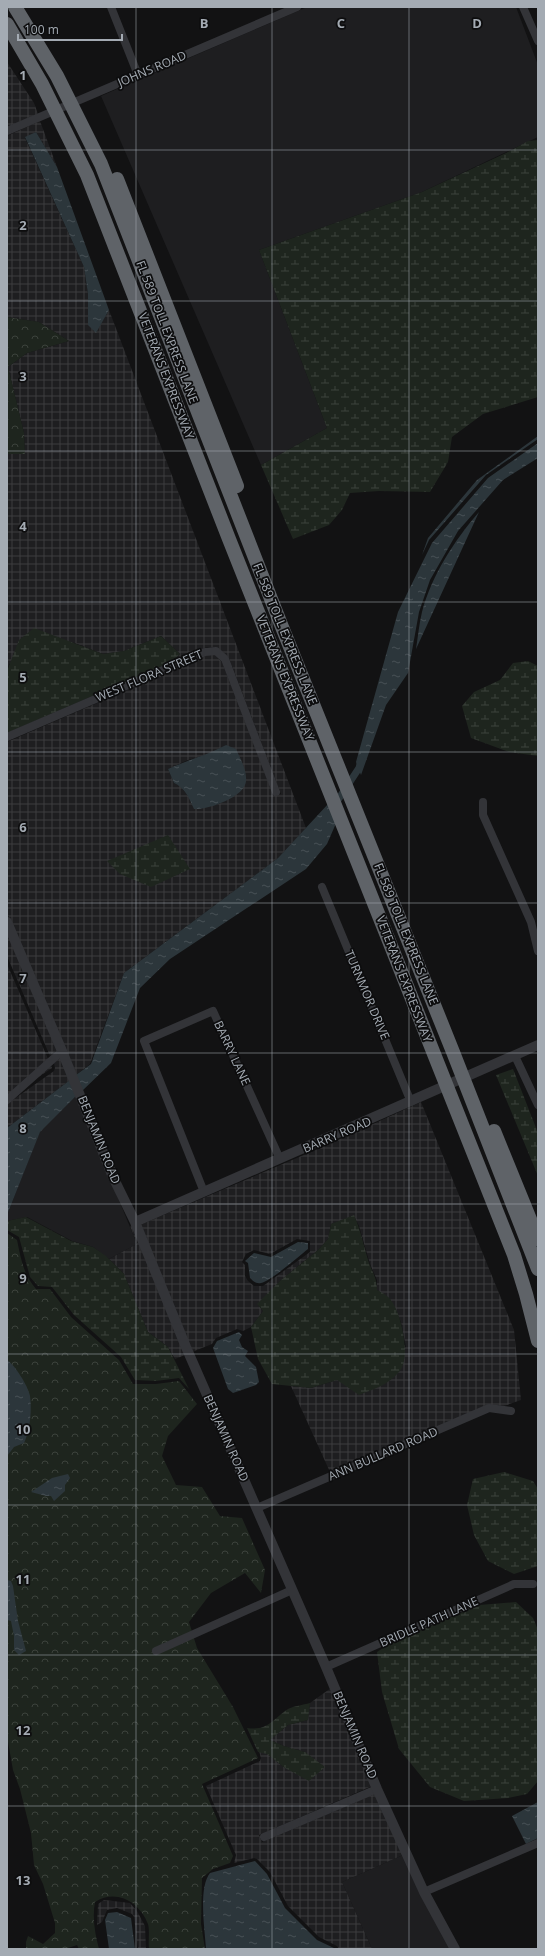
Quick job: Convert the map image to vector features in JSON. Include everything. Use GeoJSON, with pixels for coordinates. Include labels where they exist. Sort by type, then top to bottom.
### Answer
{"type":"FeatureCollection","features":[{"type":"Feature","properties":{"kind":"highway"},"geometry":{"type":"LineString","coordinates":[[15,7],[62,75]]}},
{"type":"Feature","properties":{"kind":"highway","name":"VETERANS EXPRESSWAY"},"geometry":{"type":"LineString","coordinates":[[27,7],[130,208],[239,491],[362,813],[448,1054],[469,1106],[526,1294],[538,1341]]}},
{"type":"Feature","properties":{"kind":"highway","name":"VETERANS EXPRESSWAY"},"geometry":{"type":"LineString","coordinates":[[7,24],[42,84],[69,135],[87,175],[123,263],[229,539],[371,897],[448,1054],[469,1106],[538,1239]]}},
{"type":"Feature","properties":{"kind":"highway"},"geometry":{"type":"LineString","coordinates":[[469,1106],[538,1269]]}},
{"type":"Feature","properties":{"kind":"highway"},"geometry":{"type":"LineString","coordinates":[[469,1106],[521,1253],[538,1306]]}},
{"type":"Feature","properties":{"kind":"street"},"geometry":{"type":"LineString","coordinates":[[110,7],[138,75]]}},
{"type":"Feature","properties":{"kind":"street","name":"JOHNS ROAD"},"geometry":{"type":"LineString","coordinates":[[7,131],[297,7]]}},
{"type":"Feature","properties":{"kind":"street"},"geometry":{"type":"LineString","coordinates":[[523,7],[538,41]]}},
{"type":"Feature","properties":{"kind":"street","name":"WEST FLORA STREET"},"geometry":{"type":"LineString","coordinates":[[7,737],[205,652],[216,651],[225,659],[276,792]]}},
{"type":"Feature","properties":{"kind":"street"},"geometry":{"type":"LineString","coordinates":[[483,802],[483,815],[535,921],[538,951]]}},
{"type":"Feature","properties":{"kind":"street","name":"TURNMOR DRIVE"},"geometry":{"type":"LineString","coordinates":[[322,887],[411,1102]]}},
{"type":"Feature","properties":{"kind":"street","name":"BENJAMIN ROAD"},"geometry":{"type":"LineString","coordinates":[[7,922],[62,1051],[113,1177],[135,1222],[186,1347],[326,1667],[377,1789],[424,1892],[455,1949]]}},
{"type":"Feature","properties":{"kind":"street","name":"BARRY LANE"},"geometry":{"type":"LineString","coordinates":[[204,1192],[144,1041],[213,1011],[280,1159]]}},
{"type":"Feature","properties":{"kind":"street","name":"BARRY ROAD"},"geometry":{"type":"LineString","coordinates":[[135,1222],[538,1045]]}},
{"type":"Feature","properties":{"kind":"street"},"geometry":{"type":"LineString","coordinates":[[7,1100],[62,1051]]}},
{"type":"Feature","properties":{"kind":"street"},"geometry":{"type":"LineString","coordinates":[[515,1056],[538,1105]]}},
{"type":"Feature","properties":{"kind":"street","name":"ANN BULLARD ROAD"},"geometry":{"type":"LineString","coordinates":[[257,1508],[489,1408],[511,1411]]}},
{"type":"Feature","properties":{"kind":"street","name":"BRIDLE PATH LANE"},"geometry":{"type":"LineString","coordinates":[[326,1667],[514,1584],[533,1584]]}},
{"type":"Feature","properties":{"kind":"street"},"geometry":{"type":"LineString","coordinates":[[156,1651],[292,1590]]}},
{"type":"Feature","properties":{"kind":"street"},"geometry":{"type":"LineString","coordinates":[[264,1837],[377,1789]]}},
{"type":"Feature","properties":{"kind":"street"},"geometry":{"type":"LineString","coordinates":[[424,1892],[538,1843]]}},
{"type":"Feature","properties":{"kind":"shaded area"},"geometry":{"type":"Polygon","coordinates":[[[307,7],[516,7],[538,65],[538,137],[422,192],[259,250],[327,428],[261,465],[101,96],[307,7]]]}},
{"type":"Feature","properties":{"kind":"shaded area"},"geometry":{"type":"Polygon","coordinates":[[[7,62],[34,103],[38,114],[7,127],[7,62]]]}},
{"type":"Feature","properties":{"kind":"shaded area"},"geometry":{"type":"Polygon","coordinates":[[[40,121],[57,167],[36,132],[25,138],[84,267],[96,332],[109,310],[306,828],[278,858],[124,973],[90,1064],[76,1075],[7,913],[7,742],[208,655],[215,655],[222,662],[274,796],[281,794],[229,658],[218,648],[207,647],[171,662],[180,654],[161,636],[124,651],[103,654],[72,642],[9,664],[7,671],[7,454],[25,454],[24,433],[8,367],[27,353],[69,341],[39,322],[7,317],[7,136],[40,121]],[[226,745],[209,754],[188,760],[168,769],[174,783],[180,786],[188,796],[216,805],[221,803],[226,745]]]}},
{"type":"Feature","properties":{"kind":"shaded area"},"geometry":{"type":"Polygon","coordinates":[[[7,931],[58,1049],[50,1056],[7,956],[7,931]]]}},
{"type":"Feature","properties":{"kind":"shaded area"},"geometry":{"type":"Polygon","coordinates":[[[7,964],[52,1068],[7,1098],[7,964]]]}},
{"type":"Feature","properties":{"kind":"shaded area"},"geometry":{"type":"Polygon","coordinates":[[[61,1057],[70,1080],[7,1128],[7,1104],[54,1071],[54,1063],[61,1057]]]}},
{"type":"Feature","properties":{"kind":"shaded area"},"geometry":{"type":"Polygon","coordinates":[[[76,1096],[137,1244],[109,1259],[93,1247],[72,1241],[27,1217],[7,1221],[7,1215],[40,1131],[76,1096]]]}},
{"type":"Feature","properties":{"kind":"shaded area"},"geometry":{"type":"Polygon","coordinates":[[[421,1102],[514,1330],[521,1400],[504,1406],[488,1405],[330,1472],[291,1386],[311,1388],[337,1380],[406,1347],[401,1322],[390,1299],[377,1290],[377,1280],[370,1264],[359,1226],[354,1216],[331,1224],[328,1239],[318,1250],[281,1280],[258,1305],[263,1311],[251,1327],[243,1331],[237,1329],[216,1338],[212,1344],[192,1352],[140,1225],[325,1146],[421,1102]],[[297,1239],[270,1254],[254,1250],[246,1254],[242,1262],[245,1265],[245,1276],[254,1286],[263,1286],[310,1252],[310,1241],[297,1239]]]}},
{"type":"Feature","properties":{"kind":"shaded area"},"geometry":{"type":"Polygon","coordinates":[[[133,1225],[185,1355],[175,1359],[168,1347],[148,1332],[124,1274],[109,1259],[137,1244],[130,1226],[133,1225]]]}},
{"type":"Feature","properties":{"kind":"shaded area"},"geometry":{"type":"Polygon","coordinates":[[[331,1688],[372,1786],[259,1835],[262,1842],[375,1794],[403,1855],[342,1882],[372,1949],[339,1949],[337,1946],[319,1937],[288,1906],[270,1872],[257,1859],[254,1858],[234,1863],[236,1855],[206,1786],[260,1761],[261,1758],[259,1751],[267,1754],[285,1768],[305,1752],[269,1740],[288,1725],[308,1720],[310,1703],[331,1688]]]}},
{"type":"Feature","properties":{"kind":"shaded area"},"geometry":{"type":"Polygon","coordinates":[[[403,1855],[451,1949],[372,1949],[342,1882],[403,1855]]]}},
{"type":"Feature","properties":{"kind":"shaded area"},"geometry":{"type":"Polygon","coordinates":[[[104,1900],[130,1903],[137,1911],[145,1926],[146,1949],[138,1949],[134,1917],[132,1914],[117,1908],[107,1910],[102,1922],[97,1925],[98,1904],[104,1900]]]}},
{"type":"Feature","properties":{"kind":"green space"},"geometry":{"type":"Polygon","coordinates":[[[538,140],[538,397],[483,414],[452,437],[448,462],[430,492],[379,491],[350,493],[342,510],[329,525],[293,539],[261,465],[327,428],[259,250],[422,192],[506,153],[528,141],[538,140]]]}},
{"type":"Feature","properties":{"kind":"green space"},"geometry":{"type":"Polygon","coordinates":[[[7,317],[39,322],[69,341],[27,353],[8,367],[24,433],[25,454],[7,454],[7,317]]]}},
{"type":"Feature","properties":{"kind":"green space"},"geometry":{"type":"Polygon","coordinates":[[[34,628],[103,654],[124,651],[161,636],[180,654],[171,662],[7,733],[7,671],[19,640],[34,628]]]}},
{"type":"Feature","properties":{"kind":"green space"},"geometry":{"type":"Polygon","coordinates":[[[528,661],[538,666],[538,756],[509,752],[471,738],[462,706],[474,692],[500,680],[513,663],[528,661]]]}},
{"type":"Feature","properties":{"kind":"green space"},"geometry":{"type":"Polygon","coordinates":[[[168,835],[190,869],[151,887],[120,874],[107,861],[168,835]]]}},
{"type":"Feature","properties":{"kind":"green space"},"geometry":{"type":"Polygon","coordinates":[[[513,1069],[538,1133],[538,1176],[496,1075],[513,1069]]]}},
{"type":"Feature","properties":{"kind":"green space"},"geometry":{"type":"Polygon","coordinates":[[[354,1215],[361,1233],[369,1263],[376,1279],[377,1290],[389,1298],[398,1314],[404,1335],[405,1357],[403,1366],[390,1380],[359,1395],[337,1380],[311,1388],[272,1384],[258,1359],[251,1327],[263,1311],[257,1304],[281,1280],[318,1250],[328,1239],[331,1224],[354,1215]]]}},
{"type":"Feature","properties":{"kind":"green space"},"geometry":{"type":"Polygon","coordinates":[[[26,1217],[71,1241],[93,1247],[106,1256],[124,1274],[148,1332],[168,1347],[189,1389],[179,1378],[156,1381],[135,1380],[121,1357],[74,1315],[52,1287],[38,1286],[30,1277],[19,1237],[7,1230],[7,1221],[26,1217]]]}},
{"type":"Feature","properties":{"kind":"green space"},"geometry":{"type":"Polygon","coordinates":[[[7,1233],[17,1240],[25,1272],[36,1289],[50,1289],[71,1317],[119,1360],[133,1384],[156,1384],[179,1381],[197,1404],[168,1436],[162,1456],[176,1485],[202,1487],[220,1516],[242,1518],[265,1570],[261,1593],[245,1573],[211,1593],[189,1622],[197,1648],[233,1707],[258,1758],[202,1784],[233,1856],[230,1863],[213,1869],[202,1878],[201,1924],[205,1949],[149,1949],[149,1927],[139,1909],[126,1900],[111,1896],[95,1902],[94,1926],[99,1949],[79,1949],[77,1945],[65,1949],[26,1949],[28,1936],[43,1944],[55,1933],[55,1923],[43,1884],[34,1865],[31,1833],[20,1789],[13,1770],[7,1736],[7,1233]]]}},
{"type":"Feature","properties":{"kind":"green space"},"geometry":{"type":"Polygon","coordinates":[[[504,1472],[533,1481],[538,1489],[538,1566],[514,1574],[488,1561],[474,1535],[467,1505],[473,1479],[504,1472]]]}},
{"type":"Feature","properties":{"kind":"green space"},"geometry":{"type":"Polygon","coordinates":[[[516,1602],[533,1618],[538,1630],[538,1781],[527,1794],[508,1798],[464,1801],[430,1787],[399,1749],[382,1692],[377,1652],[389,1644],[479,1605],[516,1602]]]}},
{"type":"Feature","properties":{"kind":"green space"},"geometry":{"type":"Polygon","coordinates":[[[310,1703],[308,1720],[288,1725],[270,1740],[305,1752],[325,1767],[309,1781],[285,1768],[267,1754],[258,1752],[247,1728],[260,1728],[269,1724],[288,1709],[310,1703]]]}},
{"type":"Feature","properties":{"kind":"water"},"geometry":{"type":"Polygon","coordinates":[[[36,132],[57,167],[109,310],[96,333],[88,325],[88,294],[84,267],[25,137],[36,132]]]}},
{"type":"Feature","properties":{"kind":"water"},"geometry":{"type":"Polygon","coordinates":[[[538,436],[538,439],[486,475],[429,540],[422,555],[428,538],[477,480],[538,436]]]}},
{"type":"Feature","properties":{"kind":"water"},"geometry":{"type":"Polygon","coordinates":[[[538,443],[538,458],[503,480],[458,531],[430,580],[419,612],[408,673],[386,705],[361,775],[356,762],[398,612],[432,543],[488,478],[538,443]]]}},
{"type":"Feature","properties":{"kind":"water"},"geometry":{"type":"Polygon","coordinates":[[[479,512],[416,649],[419,626],[426,598],[445,559],[479,512]]]}},
{"type":"Feature","properties":{"kind":"water"},"geometry":{"type":"Polygon","coordinates":[[[226,745],[236,749],[241,760],[246,777],[244,787],[233,797],[216,805],[194,809],[184,791],[174,783],[168,769],[226,745]]]}},
{"type":"Feature","properties":{"kind":"water"},"geometry":{"type":"Polygon","coordinates":[[[329,803],[337,821],[327,844],[306,869],[170,959],[140,988],[111,1063],[82,1091],[76,1075],[91,1064],[124,973],[278,858],[329,803]]]}},
{"type":"Feature","properties":{"kind":"water"},"geometry":{"type":"Polygon","coordinates":[[[70,1080],[76,1096],[40,1132],[7,1215],[7,1128],[70,1080]]]}},
{"type":"Feature","properties":{"kind":"water"},"geometry":{"type":"Polygon","coordinates":[[[298,1242],[308,1243],[308,1249],[278,1273],[261,1283],[256,1283],[250,1278],[248,1263],[245,1261],[254,1253],[271,1257],[298,1242]]]}},
{"type":"Feature","properties":{"kind":"water"},"geometry":{"type":"Polygon","coordinates":[[[239,1332],[242,1335],[239,1340],[242,1347],[248,1351],[245,1356],[256,1367],[259,1382],[256,1385],[233,1393],[228,1389],[213,1348],[217,1341],[239,1332]]]}},
{"type":"Feature","properties":{"kind":"water"},"geometry":{"type":"Polygon","coordinates":[[[7,1360],[17,1371],[27,1387],[30,1396],[31,1408],[29,1427],[24,1443],[14,1447],[7,1456],[7,1360]]]}},
{"type":"Feature","properties":{"kind":"water"},"geometry":{"type":"Polygon","coordinates":[[[68,1474],[70,1478],[65,1485],[65,1491],[54,1501],[51,1496],[31,1492],[52,1478],[68,1474]]]}},
{"type":"Feature","properties":{"kind":"water"},"geometry":{"type":"Polygon","coordinates":[[[7,1580],[11,1581],[13,1586],[18,1621],[26,1651],[19,1655],[14,1650],[14,1636],[11,1621],[7,1620],[7,1580]]]}},
{"type":"Feature","properties":{"kind":"water"},"geometry":{"type":"Polygon","coordinates":[[[538,1802],[538,1838],[526,1844],[512,1816],[538,1802]]]}},
{"type":"Feature","properties":{"kind":"water"},"geometry":{"type":"Polygon","coordinates":[[[255,1861],[267,1874],[285,1908],[317,1940],[336,1949],[206,1949],[203,1899],[206,1880],[210,1873],[255,1861]]]}},
{"type":"Feature","properties":{"kind":"water"},"geometry":{"type":"Polygon","coordinates":[[[117,1912],[131,1918],[135,1949],[109,1949],[105,1920],[108,1913],[117,1912]]]}},
{"type":"Feature","properties":{"kind":"waterway"},"geometry":{"type":"LineString","coordinates":[[334,806],[359,768],[361,760]]}}]}
